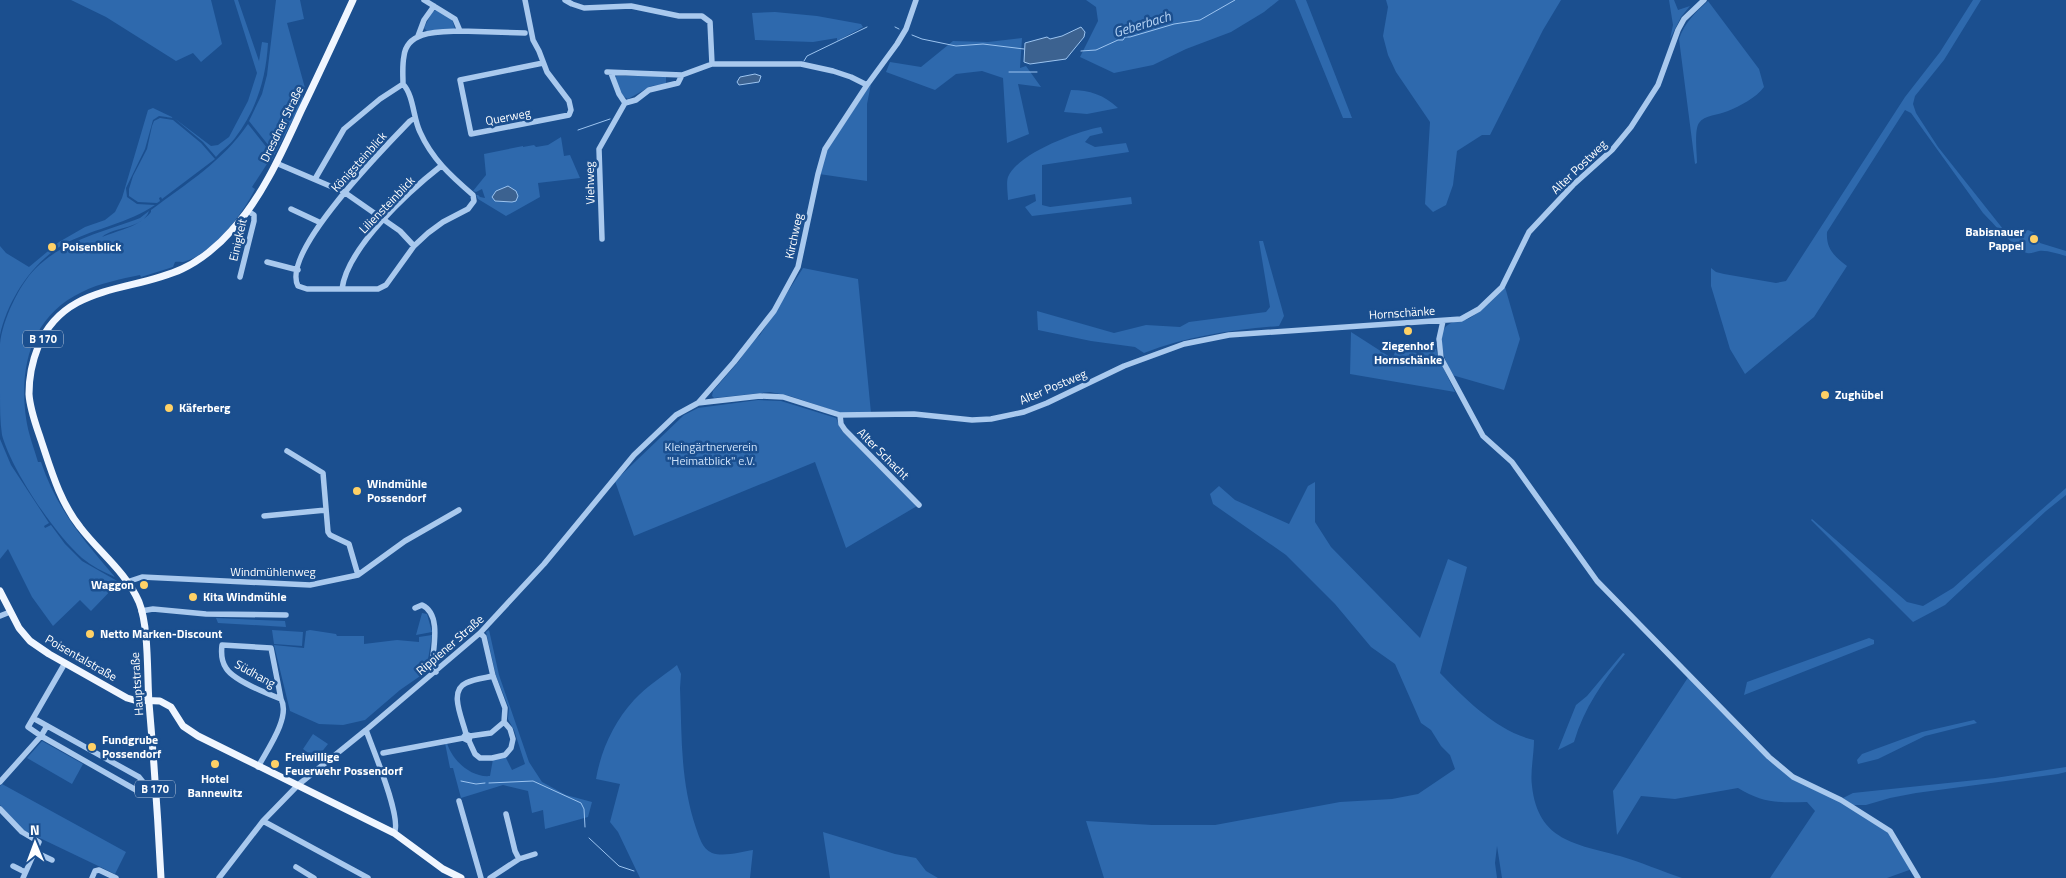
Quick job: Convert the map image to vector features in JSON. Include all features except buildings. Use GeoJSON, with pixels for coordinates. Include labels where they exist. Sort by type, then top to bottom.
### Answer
{"type":"FeatureCollection","features":[{"type":"Feature","properties":{"kind":"main road","name":"Dresdner Straße"},"geometry":{"type":"LineString","coordinates":[[87,537],[66,506],[32,412],[29,396],[30,379],[39,345],[53,324],[72,305],[92,295],[113,288],[148,280],[182,269],[215,246],[233,230],[248,211],[276,163],[353,0]]}},
{"type":"Feature","properties":{"kind":"main road","name":"Hauptstraße"},"geometry":{"type":"LineString","coordinates":[[87,537],[127,582],[141,611],[161,878]]}},
{"type":"Feature","properties":{"kind":"main road","name":"Poisentalstraße"},"geometry":{"type":"LineString","coordinates":[[0,591],[19,628],[30,641],[65,663],[128,698],[134,700],[160,700],[171,707],[183,726],[198,736],[394,833],[443,869],[461,878]]}},
{"type":"Feature","properties":{"kind":"street"},"geometry":{"type":"LineString","coordinates":[[424,0],[455,19],[460,31]]}},
{"type":"Feature","properties":{"kind":"street","name":"Querweg"},"geometry":{"type":"LineString","coordinates":[[524,0],[533,40],[547,72],[569,101],[571,110],[569,115],[471,134],[460,80],[543,63]]}},
{"type":"Feature","properties":{"kind":"street"},"geometry":{"type":"LineString","coordinates":[[565,0],[584,8],[631,6],[679,16],[702,16],[710,22],[712,64]]}},
{"type":"Feature","properties":{"kind":"street","name":"Kirchweg"},"geometry":{"type":"LineString","coordinates":[[698,403],[734,362],[774,311],[798,267],[825,149],[867,85],[897,44],[906,29],[916,0]]}},
{"type":"Feature","properties":{"kind":"street","name":"Alter Postweg"},"geometry":{"type":"LineString","coordinates":[[1443,320],[1461,319],[1468,316],[1502,287],[1529,232],[1573,185],[1612,150],[1632,127],[1658,85],[1678,30],[1684,19],[1704,0]]}},
{"type":"Feature","properties":{"kind":"street"},"geometry":{"type":"LineString","coordinates":[[267,262],[298,270],[296,281],[302,288],[378,289],[386,285],[414,246],[443,222],[468,208],[474,198],[441,166],[430,151],[415,118],[409,95],[403,84],[404,54],[407,46],[418,36],[424,20],[434,6]]}},
{"type":"Feature","properties":{"kind":"street"},"geometry":{"type":"LineString","coordinates":[[418,36],[460,31],[525,33]]}},
{"type":"Feature","properties":{"kind":"street"},"geometry":{"type":"LineString","coordinates":[[682,75],[678,83],[649,90],[636,100],[625,104],[609,72],[682,75],[712,64],[809,65],[852,77],[867,85]]}},
{"type":"Feature","properties":{"kind":"street"},"geometry":{"type":"LineString","coordinates":[[314,179],[344,129],[380,99],[403,84]]}},
{"type":"Feature","properties":{"kind":"street","name":"Viehweg"},"geometry":{"type":"LineString","coordinates":[[602,239],[599,149],[625,104]]}},
{"type":"Feature","properties":{"kind":"street","name":"Königsteinblick"},"geometry":{"type":"LineString","coordinates":[[298,270],[311,240],[321,223],[344,192],[410,121],[415,118]]}},
{"type":"Feature","properties":{"kind":"street"},"geometry":{"type":"LineString","coordinates":[[276,163],[344,192],[400,231],[414,246]]}},
{"type":"Feature","properties":{"kind":"street","name":"Liliensteinblick"},"geometry":{"type":"LineString","coordinates":[[342,289],[342,283],[355,255],[384,220],[441,166]]}},
{"type":"Feature","properties":{"kind":"street"},"geometry":{"type":"LineString","coordinates":[[292,209],[321,223]]}},
{"type":"Feature","properties":{"kind":"street","name":"Einigkeit"},"geometry":{"type":"LineString","coordinates":[[240,277],[254,221],[254,215],[248,211]]}},
{"type":"Feature","properties":{"kind":"street","name":"Hornschänke"},"geometry":{"type":"LineString","coordinates":[[1292,329],[1443,320],[1439,347],[1441,358],[1483,436],[1512,462],[1597,581],[1769,757],[1793,777],[1841,800],[1890,831],[1918,878]]}},
{"type":"Feature","properties":{"kind":"street","name":"Alter Postweg"},"geometry":{"type":"LineString","coordinates":[[698,403],[760,396],[782,397],[840,415],[914,414],[972,420],[991,419],[1024,412],[1047,403],[1124,366],[1170,348],[1229,334],[1292,329]]}},
{"type":"Feature","properties":{"kind":"street","name":"Rippiener Straße"},"geometry":{"type":"LineString","coordinates":[[219,878],[263,821],[298,785],[436,672],[480,633],[544,564],[634,455],[680,412],[698,403]]}},
{"type":"Feature","properties":{"kind":"street","name":"Alter Schacht"},"geometry":{"type":"LineString","coordinates":[[840,415],[841,424],[845,430],[919,505]]}},
{"type":"Feature","properties":{"kind":"street"},"geometry":{"type":"LineString","coordinates":[[286,451],[322,473],[328,532],[330,535],[349,544],[358,574]]}},
{"type":"Feature","properties":{"kind":"street"},"geometry":{"type":"LineString","coordinates":[[264,516],[326,510]]}},
{"type":"Feature","properties":{"kind":"street","name":"Windmühlenweg"},"geometry":{"type":"LineString","coordinates":[[127,582],[142,577],[310,585],[358,574],[405,541],[458,510]]}},
{"type":"Feature","properties":{"kind":"street"},"geometry":{"type":"LineString","coordinates":[[415,608],[422,604],[426,606],[433,620],[435,639],[432,666],[436,672]]}},
{"type":"Feature","properties":{"kind":"street"},"geometry":{"type":"LineString","coordinates":[[141,611],[153,609],[206,614],[286,615]]}},
{"type":"Feature","properties":{"kind":"street"},"geometry":{"type":"LineString","coordinates":[[0,616],[10,612]]}},
{"type":"Feature","properties":{"kind":"street"},"geometry":{"type":"LineString","coordinates":[[480,633],[484,638],[493,676],[505,708],[504,722],[510,729],[513,739],[511,748],[504,755],[480,758],[475,754],[467,737],[457,698],[459,688],[466,683],[493,676]]}},
{"type":"Feature","properties":{"kind":"street","name":"Südhang"},"geometry":{"type":"LineString","coordinates":[[258,767],[284,716],[284,703],[281,699],[271,648],[222,645],[222,661],[232,675],[281,699]]}},
{"type":"Feature","properties":{"kind":"street"},"geometry":{"type":"LineString","coordinates":[[33,718],[139,777],[144,782],[143,786],[140,790],[136,790],[29,729],[28,727],[33,718],[65,663]]}},
{"type":"Feature","properties":{"kind":"street"},"geometry":{"type":"LineString","coordinates":[[383,753],[491,733],[504,722]]}},
{"type":"Feature","properties":{"kind":"street"},"geometry":{"type":"LineString","coordinates":[[0,782],[41,736],[47,726]]}},
{"type":"Feature","properties":{"kind":"street"},"geometry":{"type":"LineString","coordinates":[[366,730],[388,787],[397,826],[394,833]]}},
{"type":"Feature","properties":{"kind":"street"},"geometry":{"type":"LineString","coordinates":[[459,801],[481,878]]}},
{"type":"Feature","properties":{"kind":"street"},"geometry":{"type":"LineString","coordinates":[[0,809],[22,832],[39,842],[24,875],[13,866]]}},
{"type":"Feature","properties":{"kind":"street"},"geometry":{"type":"LineString","coordinates":[[506,814],[519,859]]}},
{"type":"Feature","properties":{"kind":"street"},"geometry":{"type":"LineString","coordinates":[[263,821],[368,878]]}},
{"type":"Feature","properties":{"kind":"street"},"geometry":{"type":"LineString","coordinates":[[35,852],[52,860]]}},
{"type":"Feature","properties":{"kind":"street"},"geometry":{"type":"LineString","coordinates":[[490,878],[519,859],[535,854]]}},
{"type":"Feature","properties":{"kind":"street"},"geometry":{"type":"LineString","coordinates":[[296,868],[314,878]]}},
{"type":"Feature","properties":{"kind":"street"},"geometry":{"type":"LineString","coordinates":[[92,878],[95,871],[98,870],[116,878]]}},
{"type":"Feature","properties":{"kind":"green space"},"geometry":{"type":"Polygon","coordinates":[[[71,0],[211,0],[222,44],[201,62],[193,53],[176,61],[106,17],[71,0]]]}},
{"type":"Feature","properties":{"kind":"green space"},"geometry":{"type":"Polygon","coordinates":[[[234,0],[238,0],[259,61],[262,42],[268,43],[265,69],[259,93],[249,116],[233,141],[216,157],[203,142],[174,118],[211,146],[218,145],[229,137],[248,101],[257,73],[234,0]]]}},
{"type":"Feature","properties":{"kind":"green space"},"geometry":{"type":"Polygon","coordinates":[[[276,0],[300,0],[304,19],[287,23],[305,88],[297,93],[298,96],[302,95],[304,99],[269,165],[273,151],[249,121],[262,94],[267,75],[276,0]]]}},
{"type":"Feature","properties":{"kind":"green space"},"geometry":{"type":"Polygon","coordinates":[[[1086,0],[1279,0],[1264,12],[1231,32],[1186,49],[1153,65],[1114,73],[1080,57],[1098,21],[1096,7],[1086,0]]]}},
{"type":"Feature","properties":{"kind":"green space"},"geometry":{"type":"Polygon","coordinates":[[[1295,0],[1306,0],[1352,118],[1343,118],[1295,0]]]}},
{"type":"Feature","properties":{"kind":"green space"},"geometry":{"type":"Polygon","coordinates":[[[1386,0],[1561,0],[1543,30],[1490,135],[1482,135],[1457,151],[1453,185],[1446,205],[1433,212],[1425,204],[1430,122],[1396,72],[1388,55],[1383,36],[1388,7],[1386,0]]]}},
{"type":"Feature","properties":{"kind":"green space"},"geometry":{"type":"Polygon","coordinates":[[[1669,0],[1674,0],[1678,10],[1690,6],[1681,17],[1670,39],[1673,25],[1669,0]]]}},
{"type":"Feature","properties":{"kind":"green space"},"geometry":{"type":"Polygon","coordinates":[[[1973,0],[1981,0],[1944,60],[1915,96],[1913,104],[1916,113],[1938,147],[2003,229],[2015,237],[2028,230],[2035,233],[2040,243],[2066,251],[2066,256],[2045,251],[2027,253],[2011,242],[1983,213],[1911,113],[1905,110],[1827,232],[1829,248],[1847,266],[1814,317],[1745,374],[1730,349],[1711,286],[1711,268],[1716,272],[1724,274],[1776,283],[1786,281],[1905,97],[1940,52],[1973,0]]]}},
{"type":"Feature","properties":{"kind":"green space"},"geometry":{"type":"Polygon","coordinates":[[[1708,1],[1759,69],[1764,87],[1757,95],[1743,104],[1701,120],[1697,126],[1697,163],[1695,164],[1679,39],[1687,23],[1708,1]]]}},
{"type":"Feature","properties":{"kind":"green space"},"geometry":{"type":"Polygon","coordinates":[[[436,10],[452,19],[455,29],[427,31],[424,28],[432,12],[436,10]]]}},
{"type":"Feature","properties":{"kind":"green space"},"geometry":{"type":"Polygon","coordinates":[[[775,12],[817,16],[861,24],[863,27],[837,41],[837,38],[813,42],[755,40],[752,13],[775,12]]]}},
{"type":"Feature","properties":{"kind":"green space"},"geometry":{"type":"Polygon","coordinates":[[[1022,38],[1020,68],[1026,66],[1041,87],[1018,84],[1029,134],[1007,143],[1003,78],[982,71],[956,74],[935,90],[886,72],[890,62],[921,67],[953,41],[988,42],[1022,38]]]}},
{"type":"Feature","properties":{"kind":"green space"},"geometry":{"type":"Polygon","coordinates":[[[666,76],[666,84],[651,86],[628,99],[625,98],[620,90],[615,77],[666,76]]]}},
{"type":"Feature","properties":{"kind":"green space"},"geometry":{"type":"Polygon","coordinates":[[[871,84],[867,104],[867,181],[819,174],[827,149],[871,84]]]}},
{"type":"Feature","properties":{"kind":"green space"},"geometry":{"type":"Polygon","coordinates":[[[1071,90],[1096,94],[1118,108],[1087,114],[1064,112],[1071,90]]]}},
{"type":"Feature","properties":{"kind":"green space"},"geometry":{"type":"Polygon","coordinates":[[[153,108],[174,118],[159,116],[153,120],[145,149],[126,188],[127,197],[137,204],[155,205],[123,221],[68,242],[44,259],[24,281],[16,294],[0,335],[0,246],[6,253],[29,267],[59,242],[85,227],[105,220],[115,212],[122,198],[148,110],[153,108]]]}},
{"type":"Feature","properties":{"kind":"green space"},"geometry":{"type":"Polygon","coordinates":[[[160,118],[173,120],[201,143],[215,159],[162,199],[161,197],[159,198],[160,201],[157,203],[138,202],[129,196],[129,189],[133,176],[147,149],[154,121],[160,118]]]}},
{"type":"Feature","properties":{"kind":"green space"},"geometry":{"type":"Polygon","coordinates":[[[248,124],[271,153],[267,164],[252,187],[255,189],[243,210],[217,241],[206,250],[185,262],[175,262],[173,267],[141,277],[140,275],[96,286],[82,292],[65,302],[51,315],[40,329],[32,345],[27,362],[24,399],[27,424],[38,462],[41,462],[47,479],[72,523],[115,577],[82,558],[59,533],[35,501],[7,450],[1,430],[0,344],[4,325],[17,294],[29,276],[46,259],[71,244],[140,218],[149,211],[146,217],[151,210],[216,161],[248,124]],[[141,221],[102,237],[128,228],[141,221]]]}},
{"type":"Feature","properties":{"kind":"green space"},"geometry":{"type":"Polygon","coordinates":[[[1101,127],[1103,133],[1090,136],[1085,142],[1095,147],[1126,143],[1129,152],[1042,165],[1042,205],[1050,207],[1131,197],[1132,204],[1032,216],[1025,207],[1036,201],[1035,194],[1008,200],[1008,177],[1023,160],[1035,152],[1063,139],[1101,127]]]}},
{"type":"Feature","properties":{"kind":"green space"},"geometry":{"type":"Polygon","coordinates":[[[561,137],[564,156],[570,155],[580,178],[538,183],[540,197],[506,216],[478,199],[476,195],[485,198],[482,189],[476,192],[473,191],[486,175],[484,154],[523,146],[534,145],[536,147],[548,145],[561,137]]]}},
{"type":"Feature","properties":{"kind":"green space"},"geometry":{"type":"Polygon","coordinates":[[[1259,241],[1263,241],[1284,316],[1279,326],[1210,335],[1177,342],[1144,353],[1135,347],[1091,341],[1038,330],[1037,311],[1114,333],[1146,325],[1180,327],[1189,322],[1266,312],[1270,307],[1259,241]]]}},
{"type":"Feature","properties":{"kind":"green space"},"geometry":{"type":"Polygon","coordinates":[[[803,268],[858,279],[871,413],[841,413],[790,396],[770,392],[714,398],[712,396],[713,391],[739,361],[751,343],[760,335],[803,268]]]}},
{"type":"Feature","properties":{"kind":"green space"},"geometry":{"type":"Polygon","coordinates":[[[1505,287],[1520,339],[1504,390],[1452,375],[1444,356],[1441,340],[1445,327],[1475,315],[1505,287]]]}},
{"type":"Feature","properties":{"kind":"green space"},"geometry":{"type":"Polygon","coordinates":[[[1351,332],[1390,357],[1394,355],[1396,348],[1418,353],[1436,349],[1455,392],[1350,374],[1351,332]]]}},
{"type":"Feature","properties":{"kind":"green space","name":"Kleingärtnerverein \"Heimatblick\" e.V."},"geometry":{"type":"Polygon","coordinates":[[[758,400],[781,401],[836,418],[842,431],[917,506],[846,548],[815,462],[634,536],[615,481],[684,415],[698,408],[758,400]]]}},
{"type":"Feature","properties":{"kind":"green space"},"geometry":{"type":"Polygon","coordinates":[[[0,439],[11,465],[49,523],[44,526],[45,528],[51,525],[65,544],[82,561],[119,582],[91,611],[80,600],[53,626],[32,597],[8,549],[0,559],[0,439]]]}},
{"type":"Feature","properties":{"kind":"green space"},"geometry":{"type":"Polygon","coordinates":[[[1315,482],[1315,522],[1331,547],[1420,638],[1448,559],[1467,567],[1440,673],[1471,704],[1495,722],[1521,736],[1534,740],[1532,786],[1536,804],[1542,818],[1551,829],[1574,843],[1628,858],[1682,878],[1502,878],[1497,846],[1495,863],[1497,878],[1104,878],[1086,821],[1152,825],[1215,825],[1340,802],[1392,799],[1418,794],[1455,769],[1450,755],[1441,746],[1431,730],[1421,723],[1395,664],[1371,647],[1335,604],[1286,555],[1213,504],[1210,494],[1219,486],[1235,500],[1289,524],[1308,486],[1315,482]]]}},
{"type":"Feature","properties":{"kind":"green space"},"geometry":{"type":"Polygon","coordinates":[[[2066,488],[2066,495],[2046,511],[1945,605],[1913,622],[1811,520],[1907,602],[1923,606],[1953,588],[2066,488]]]}},
{"type":"Feature","properties":{"kind":"green space"},"geometry":{"type":"Polygon","coordinates":[[[422,613],[427,614],[432,632],[416,635],[422,613]]]}},
{"type":"Feature","properties":{"kind":"green space"},"geometry":{"type":"Polygon","coordinates":[[[216,618],[285,621],[286,627],[218,623],[216,618]]]}},
{"type":"Feature","properties":{"kind":"green space"},"geometry":{"type":"Polygon","coordinates":[[[272,630],[303,632],[302,646],[274,644],[272,630]]]}},
{"type":"Feature","properties":{"kind":"green space"},"geometry":{"type":"Polygon","coordinates":[[[489,630],[499,675],[529,762],[542,782],[566,795],[592,802],[588,817],[545,829],[543,810],[532,813],[528,791],[503,785],[461,798],[453,768],[450,768],[445,743],[447,743],[453,756],[463,767],[483,776],[490,776],[493,759],[505,756],[512,770],[525,764],[514,730],[508,719],[509,708],[496,676],[486,632],[489,630]]]}},
{"type":"Feature","properties":{"kind":"green space"},"geometry":{"type":"Polygon","coordinates":[[[306,631],[336,634],[337,636],[364,636],[364,644],[397,640],[419,642],[419,637],[432,635],[426,672],[400,690],[365,720],[343,725],[319,724],[290,711],[274,645],[304,648],[306,631]]]}},
{"type":"Feature","properties":{"kind":"green space"},"geometry":{"type":"Polygon","coordinates":[[[1869,638],[1874,640],[1874,644],[1744,695],[1747,682],[1869,638]]]}},
{"type":"Feature","properties":{"kind":"green space"},"geometry":{"type":"Polygon","coordinates":[[[1623,653],[1625,654],[1609,674],[1589,706],[1574,742],[1558,750],[1576,705],[1587,696],[1623,653]]]}},
{"type":"Feature","properties":{"kind":"green space"},"geometry":{"type":"Polygon","coordinates":[[[677,665],[681,674],[684,776],[696,828],[703,845],[712,853],[727,854],[753,850],[750,878],[640,878],[618,832],[610,822],[620,784],[596,779],[609,737],[620,718],[634,700],[677,665]]]}},
{"type":"Feature","properties":{"kind":"green space"},"geometry":{"type":"Polygon","coordinates":[[[1689,676],[1769,757],[1793,777],[1841,800],[1890,831],[1912,869],[1887,878],[1770,878],[1815,811],[1807,802],[1771,801],[1755,797],[1738,788],[1675,799],[1641,796],[1617,835],[1613,791],[1689,676]]]}},
{"type":"Feature","properties":{"kind":"green space"},"geometry":{"type":"Polygon","coordinates":[[[1974,720],[1977,723],[1925,736],[1878,759],[1858,764],[1857,760],[1862,754],[1922,732],[1974,720]]]}},
{"type":"Feature","properties":{"kind":"green space"},"geometry":{"type":"Polygon","coordinates":[[[313,734],[328,744],[316,759],[303,749],[313,734]]]}},
{"type":"Feature","properties":{"kind":"green space"},"geometry":{"type":"Polygon","coordinates":[[[42,741],[83,764],[72,784],[27,758],[42,741]]]}},
{"type":"Feature","properties":{"kind":"green space"},"geometry":{"type":"Polygon","coordinates":[[[2066,767],[2066,772],[2058,774],[1916,793],[1866,805],[1853,805],[1843,798],[1853,793],[1995,778],[2066,767]]]}},
{"type":"Feature","properties":{"kind":"green space"},"geometry":{"type":"Polygon","coordinates":[[[2,784],[126,852],[115,874],[23,830],[0,805],[0,786],[2,784]]]}},
{"type":"Feature","properties":{"kind":"green space"},"geometry":{"type":"Polygon","coordinates":[[[823,832],[895,854],[916,858],[926,871],[938,878],[830,878],[823,832]]]}},
{"type":"Feature","properties":{"kind":"shaded area"},"geometry":{"type":"Polygon","coordinates":[[[1081,27],[1085,32],[1084,37],[1066,59],[1030,64],[1024,62],[1025,43],[1047,37],[1050,39],[1062,36],[1081,27]]]}},
{"type":"Feature","properties":{"kind":"shaded area"},"geometry":{"type":"Polygon","coordinates":[[[755,74],[761,76],[759,82],[739,85],[737,82],[740,77],[755,74]]]}},
{"type":"Feature","properties":{"kind":"shaded area"},"geometry":{"type":"Polygon","coordinates":[[[508,186],[516,191],[518,196],[516,201],[495,201],[492,197],[496,191],[508,186]]]}},
{"type":"Feature","properties":{"kind":"waterway","name":"Geberbach"},"geometry":{"type":"LineString","coordinates":[[1081,51],[1096,50],[1118,40],[1123,40],[1125,37],[1174,24],[1200,20],[1235,0]]}},
{"type":"Feature","properties":{"kind":"waterway","name":"Geberbach"},"geometry":{"type":"LineString","coordinates":[[804,61],[807,56],[867,27]]}},
{"type":"Feature","properties":{"kind":"waterway","name":"Geberbach"},"geometry":{"type":"LineString","coordinates":[[895,27],[899,29]]}},
{"type":"Feature","properties":{"kind":"waterway","name":"Geberbach"},"geometry":{"type":"LineString","coordinates":[[912,35],[956,46],[983,44],[1024,49]]}},
{"type":"Feature","properties":{"kind":"waterway"},"geometry":{"type":"LineString","coordinates":[[1009,72],[1037,72]]}},
{"type":"Feature","properties":{"kind":"waterway","name":"Geberbach"},"geometry":{"type":"LineString","coordinates":[[578,130],[610,119]]}},
{"type":"Feature","properties":{"kind":"waterway"},"geometry":{"type":"LineString","coordinates":[[461,781],[476,784],[485,783]]}},
{"type":"Feature","properties":{"kind":"waterway"},"geometry":{"type":"LineString","coordinates":[[489,783],[533,781],[581,803],[584,809],[585,827]]}},
{"type":"Feature","properties":{"kind":"waterway"},"geometry":{"type":"LineString","coordinates":[[589,838],[619,866],[634,871]]}},
{"type":"Feature","properties":{"kind":"place","name":"Babisnauer Pappel"},"geometry":{"type":"Point","coordinates":[2034,239]}},
{"type":"Feature","properties":{"kind":"place","name":"Poisenblick"},"geometry":{"type":"Point","coordinates":[52,247]}},
{"type":"Feature","properties":{"kind":"place","name":"Ziegenhof Hornschänke"},"geometry":{"type":"Point","coordinates":[1408,331]}},
{"type":"Feature","properties":{"kind":"place","name":"Zughübel"},"geometry":{"type":"Point","coordinates":[1825,395]}},
{"type":"Feature","properties":{"kind":"place","name":"Käferberg"},"geometry":{"type":"Point","coordinates":[169,408]}},
{"type":"Feature","properties":{"kind":"place","name":"Windmühle Possendorf"},"geometry":{"type":"Point","coordinates":[357,491]}},
{"type":"Feature","properties":{"kind":"place","name":"Waggon"},"geometry":{"type":"Point","coordinates":[144,585]}},
{"type":"Feature","properties":{"kind":"place","name":"Kita Windmühle"},"geometry":{"type":"Point","coordinates":[193,597]}},
{"type":"Feature","properties":{"kind":"place","name":"Netto Marken-Discount"},"geometry":{"type":"Point","coordinates":[90,634]}},
{"type":"Feature","properties":{"kind":"place","name":"Fundgrube Possendorf"},"geometry":{"type":"Point","coordinates":[92,747]}},
{"type":"Feature","properties":{"kind":"place","name":"Hotel Bannewitz"},"geometry":{"type":"Point","coordinates":[215,764]}},
{"type":"Feature","properties":{"kind":"place","name":"Freiwillige Feuerwehr Possendorf"},"geometry":{"type":"Point","coordinates":[275,764]}}]}
